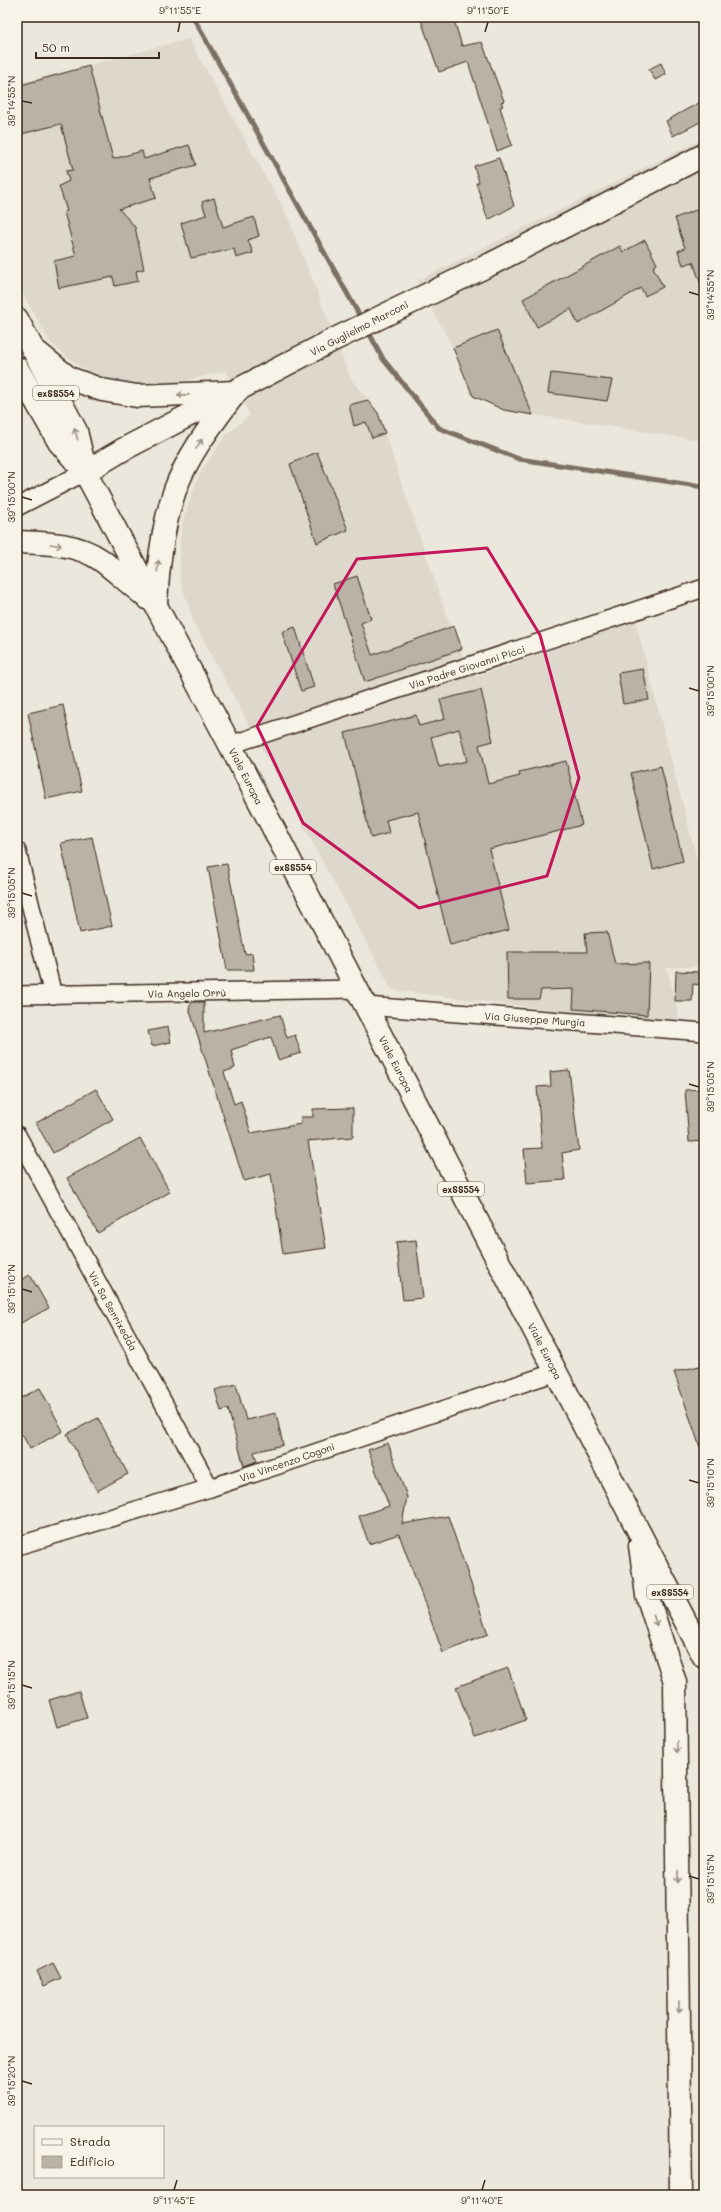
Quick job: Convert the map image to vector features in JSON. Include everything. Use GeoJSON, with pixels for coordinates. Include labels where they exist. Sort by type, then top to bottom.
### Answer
{"type":"FeatureCollection","features":[{"type":"Feature","properties":{"kind":"main road","name":"Via Guglielmo Marconi"},"geometry":{"type":"LineString","coordinates":[[85,472],[124,449],[236,392],[333,340],[491,264],[704,155]]}},
{"type":"Feature","properties":{"kind":"main road","name":"Viale Europa"},"geometry":{"type":"LineString","coordinates":[[17,319],[76,431],[85,472]]}},
{"type":"Feature","properties":{"kind":"main road"},"geometry":{"type":"LineString","coordinates":[[32,348],[69,378],[102,390],[137,396],[236,392]]}},
{"type":"Feature","properties":{"kind":"main road","name":"Viale Europa"},"geometry":{"type":"LineString","coordinates":[[17,368],[59,442],[85,472],[156,605],[704,1657]]}},
{"type":"Feature","properties":{"kind":"main road"},"geometry":{"type":"LineString","coordinates":[[156,605],[158,567],[175,490],[192,455],[236,392]]}},
{"type":"Feature","properties":{"kind":"main road"},"geometry":{"type":"LineString","coordinates":[[17,542],[54,544],[77,549],[94,557],[156,605]]}},
{"type":"Feature","properties":{"kind":"main road"},"geometry":{"type":"LineString","coordinates":[[637,1527],[648,1595],[675,1682],[681,2195]]}},
{"type":"Feature","properties":{"kind":"street","name":"Via Guglielmo Marconi"},"geometry":{"type":"LineString","coordinates":[[17,507],[85,472]]}},
{"type":"Feature","properties":{"kind":"street","name":"Via Padre Giovanni Picci"},"geometry":{"type":"LineString","coordinates":[[230,745],[704,588]]}},
{"type":"Feature","properties":{"kind":"street"},"geometry":{"type":"LineString","coordinates":[[17,851],[53,995]]}},
{"type":"Feature","properties":{"kind":"street","name":"Via Angelo Orrù"},"geometry":{"type":"LineString","coordinates":[[17,995],[362,998]]}},
{"type":"Feature","properties":{"kind":"street"},"geometry":{"type":"LineString","coordinates":[[17,1005],[35,995]]}},
{"type":"Feature","properties":{"kind":"street","name":"Via Giuseppe Murgia"},"geometry":{"type":"LineString","coordinates":[[362,998],[704,1032]]}},
{"type":"Feature","properties":{"kind":"street","name":"Via Sa Serrixedda"},"geometry":{"type":"LineString","coordinates":[[17,1135],[210,1488]]}},
{"type":"Feature","properties":{"kind":"street","name":"Via Vincenzo Cogoni"},"geometry":{"type":"LineString","coordinates":[[17,1546],[210,1488],[556,1372]]}},
{"type":"Feature","properties":{"kind":"highlighted area"},"geometry":{"type":"Polygon","coordinates":[[[487,548],[540,635],[579,778],[547,876],[419,908],[303,823],[257,726],[357,559],[487,548]]]}},
{"type":"Feature","properties":{"kind":"shaded area"},"geometry":{"type":"Polygon","coordinates":[[[189,39],[287,215],[351,379],[378,413],[457,646],[476,677],[635,619],[704,887],[704,966],[667,968],[681,1026],[392,990],[193,621],[180,580],[180,539],[184,517],[199,475],[226,435],[250,415],[226,371],[162,386],[136,386],[112,381],[89,373],[51,344],[17,283],[17,84],[189,39]]]}},
{"type":"Feature","properties":{"kind":"shaded area"},"geometry":{"type":"Polygon","coordinates":[[[704,138],[704,441],[504,410],[473,396],[453,348],[417,281],[704,138]]]}},
{"type":"Feature","properties":{"kind":"building"},"geometry":{"type":"Polygon","coordinates":[[[420,17],[453,17],[462,46],[482,42],[504,101],[501,102],[503,106],[500,107],[512,145],[497,151],[468,62],[439,72],[420,17]]]}},
{"type":"Feature","properties":{"kind":"building"},"geometry":{"type":"Polygon","coordinates":[[[661,63],[666,74],[655,80],[649,69],[661,63]]]}},
{"type":"Feature","properties":{"kind":"building"},"geometry":{"type":"Polygon","coordinates":[[[89,66],[113,159],[142,151],[144,159],[189,145],[196,165],[150,178],[156,198],[119,209],[135,227],[144,269],[136,271],[138,281],[115,286],[113,277],[59,288],[54,261],[76,256],[64,212],[67,211],[59,186],[69,181],[66,171],[73,170],[61,124],[17,135],[17,86],[89,66]]]}},
{"type":"Feature","properties":{"kind":"building"},"geometry":{"type":"Polygon","coordinates":[[[700,102],[704,112],[704,120],[673,136],[666,121],[700,102]]]}},
{"type":"Feature","properties":{"kind":"building"},"geometry":{"type":"Polygon","coordinates":[[[499,158],[514,206],[488,220],[476,183],[479,182],[474,166],[499,158]]]}},
{"type":"Feature","properties":{"kind":"building"},"geometry":{"type":"Polygon","coordinates":[[[214,198],[223,227],[254,217],[259,236],[248,240],[253,253],[236,258],[234,249],[191,258],[181,223],[206,215],[202,202],[214,198]]]}},
{"type":"Feature","properties":{"kind":"building"},"geometry":{"type":"Polygon","coordinates":[[[704,207],[704,287],[702,287],[693,262],[683,265],[678,251],[685,248],[675,218],[704,207]]]}},
{"type":"Feature","properties":{"kind":"building"},"geometry":{"type":"Polygon","coordinates":[[[645,240],[657,264],[653,267],[663,287],[645,296],[641,288],[578,324],[571,309],[537,327],[523,299],[620,246],[623,252],[645,240]]]}},
{"type":"Feature","properties":{"kind":"building"},"geometry":{"type":"Polygon","coordinates":[[[497,330],[533,415],[504,410],[473,396],[453,348],[497,330]]]}},
{"type":"Feature","properties":{"kind":"building"},"geometry":{"type":"Polygon","coordinates":[[[551,373],[612,380],[607,401],[548,393],[551,373]]]}},
{"type":"Feature","properties":{"kind":"building"},"geometry":{"type":"Polygon","coordinates":[[[368,400],[378,413],[385,433],[372,438],[366,422],[354,426],[349,405],[368,400]]]}},
{"type":"Feature","properties":{"kind":"building"},"geometry":{"type":"Polygon","coordinates":[[[317,452],[348,530],[317,543],[290,464],[317,452]]]}},
{"type":"Feature","properties":{"kind":"building"},"geometry":{"type":"Polygon","coordinates":[[[357,576],[371,619],[361,623],[372,655],[454,626],[462,649],[365,682],[333,584],[357,576]]]}},
{"type":"Feature","properties":{"kind":"building"},"geometry":{"type":"Polygon","coordinates":[[[295,627],[314,687],[301,691],[282,632],[295,627]]]}},
{"type":"Feature","properties":{"kind":"building"},"geometry":{"type":"Polygon","coordinates":[[[643,669],[649,700],[623,704],[618,673],[643,669]]]}},
{"type":"Feature","properties":{"kind":"building"},"geometry":{"type":"Polygon","coordinates":[[[481,690],[493,741],[479,745],[488,784],[520,776],[519,772],[566,761],[582,825],[489,849],[509,930],[450,945],[418,812],[386,820],[389,833],[371,838],[345,733],[416,715],[419,726],[445,719],[440,700],[481,690]],[[459,729],[431,737],[439,767],[467,761],[459,729]]]}},
{"type":"Feature","properties":{"kind":"building"},"geometry":{"type":"Polygon","coordinates":[[[63,705],[82,791],[46,799],[28,713],[63,705]]]}},
{"type":"Feature","properties":{"kind":"building"},"geometry":{"type":"Polygon","coordinates":[[[661,766],[683,861],[653,869],[631,773],[661,766]]]}},
{"type":"Feature","properties":{"kind":"building"},"geometry":{"type":"Polygon","coordinates":[[[92,837],[112,926],[80,933],[61,843],[92,837]]]}},
{"type":"Feature","properties":{"kind":"building"},"geometry":{"type":"Polygon","coordinates":[[[227,864],[245,954],[252,953],[254,970],[227,970],[208,867],[227,864]]]}},
{"type":"Feature","properties":{"kind":"building"},"geometry":{"type":"Polygon","coordinates":[[[607,932],[615,964],[649,963],[647,1015],[573,1009],[574,989],[541,990],[539,999],[508,999],[507,952],[587,952],[585,933],[607,932]]]}},
{"type":"Feature","properties":{"kind":"building"},"geometry":{"type":"Polygon","coordinates":[[[676,971],[700,972],[700,985],[693,984],[692,1001],[675,1001],[676,971]]]}},
{"type":"Feature","properties":{"kind":"building"},"geometry":{"type":"Polygon","coordinates":[[[192,1002],[204,1002],[204,1033],[280,1015],[287,1038],[295,1035],[301,1053],[278,1060],[271,1037],[231,1050],[235,1068],[224,1072],[234,1104],[241,1101],[251,1133],[301,1124],[301,1117],[313,1117],[313,1109],[353,1108],[353,1137],[308,1141],[326,1248],[283,1254],[271,1174],[244,1181],[189,1008],[192,1002]]]}},
{"type":"Feature","properties":{"kind":"building"},"geometry":{"type":"Polygon","coordinates":[[[168,1027],[171,1042],[152,1046],[148,1031],[168,1027]]]}},
{"type":"Feature","properties":{"kind":"building"},"geometry":{"type":"Polygon","coordinates":[[[569,1070],[579,1150],[562,1153],[565,1180],[527,1183],[524,1149],[542,1148],[537,1087],[551,1086],[550,1072],[569,1070]]]}},
{"type":"Feature","properties":{"kind":"building"},"geometry":{"type":"Polygon","coordinates":[[[96,1089],[113,1119],[53,1153],[36,1123],[96,1089]]]}},
{"type":"Feature","properties":{"kind":"building"},"geometry":{"type":"Polygon","coordinates":[[[704,1089],[704,1141],[689,1142],[685,1090],[704,1089]]]}},
{"type":"Feature","properties":{"kind":"building"},"geometry":{"type":"Polygon","coordinates":[[[140,1138],[170,1192],[98,1233],[67,1178],[140,1138]]]}},
{"type":"Feature","properties":{"kind":"building"},"geometry":{"type":"Polygon","coordinates":[[[416,1240],[423,1298],[403,1300],[396,1242],[416,1240]]]}},
{"type":"Feature","properties":{"kind":"building"},"geometry":{"type":"Polygon","coordinates":[[[30,1275],[49,1308],[17,1325],[17,1282],[30,1275]]]}},
{"type":"Feature","properties":{"kind":"building"},"geometry":{"type":"Polygon","coordinates":[[[704,1365],[704,1453],[702,1453],[674,1372],[704,1365]]]}},
{"type":"Feature","properties":{"kind":"building"},"geometry":{"type":"Polygon","coordinates":[[[236,1384],[246,1420],[276,1413],[283,1445],[254,1452],[257,1461],[244,1466],[228,1409],[221,1411],[215,1390],[236,1384]]]}},
{"type":"Feature","properties":{"kind":"building"},"geometry":{"type":"Polygon","coordinates":[[[40,1388],[63,1431],[30,1449],[17,1425],[17,1400],[40,1388]]]}},
{"type":"Feature","properties":{"kind":"building"},"geometry":{"type":"Polygon","coordinates":[[[98,1418],[128,1474],[97,1491],[67,1434],[98,1418]]]}},
{"type":"Feature","properties":{"kind":"building"},"geometry":{"type":"Polygon","coordinates":[[[388,1443],[407,1497],[402,1524],[448,1516],[488,1634],[443,1653],[399,1534],[369,1544],[359,1516],[389,1506],[368,1450],[388,1443]]]}},
{"type":"Feature","properties":{"kind":"building"},"geometry":{"type":"Polygon","coordinates":[[[508,1668],[526,1720],[475,1738],[456,1687],[508,1668]]]}},
{"type":"Feature","properties":{"kind":"building"},"geometry":{"type":"Polygon","coordinates":[[[79,1691],[87,1718],[57,1727],[49,1700],[79,1691]]]}},
{"type":"Feature","properties":{"kind":"building"},"geometry":{"type":"Polygon","coordinates":[[[53,1963],[61,1978],[44,1986],[37,1971],[53,1963]]]}},
{"type":"Feature","properties":{"kind":"waterway"},"geometry":{"type":"LineString","coordinates":[[193,17],[362,320]]}},
{"type":"Feature","properties":{"kind":"waterway"},"geometry":{"type":"LineString","coordinates":[[367,329],[383,359],[439,428],[519,459],[704,487]]}}]}
